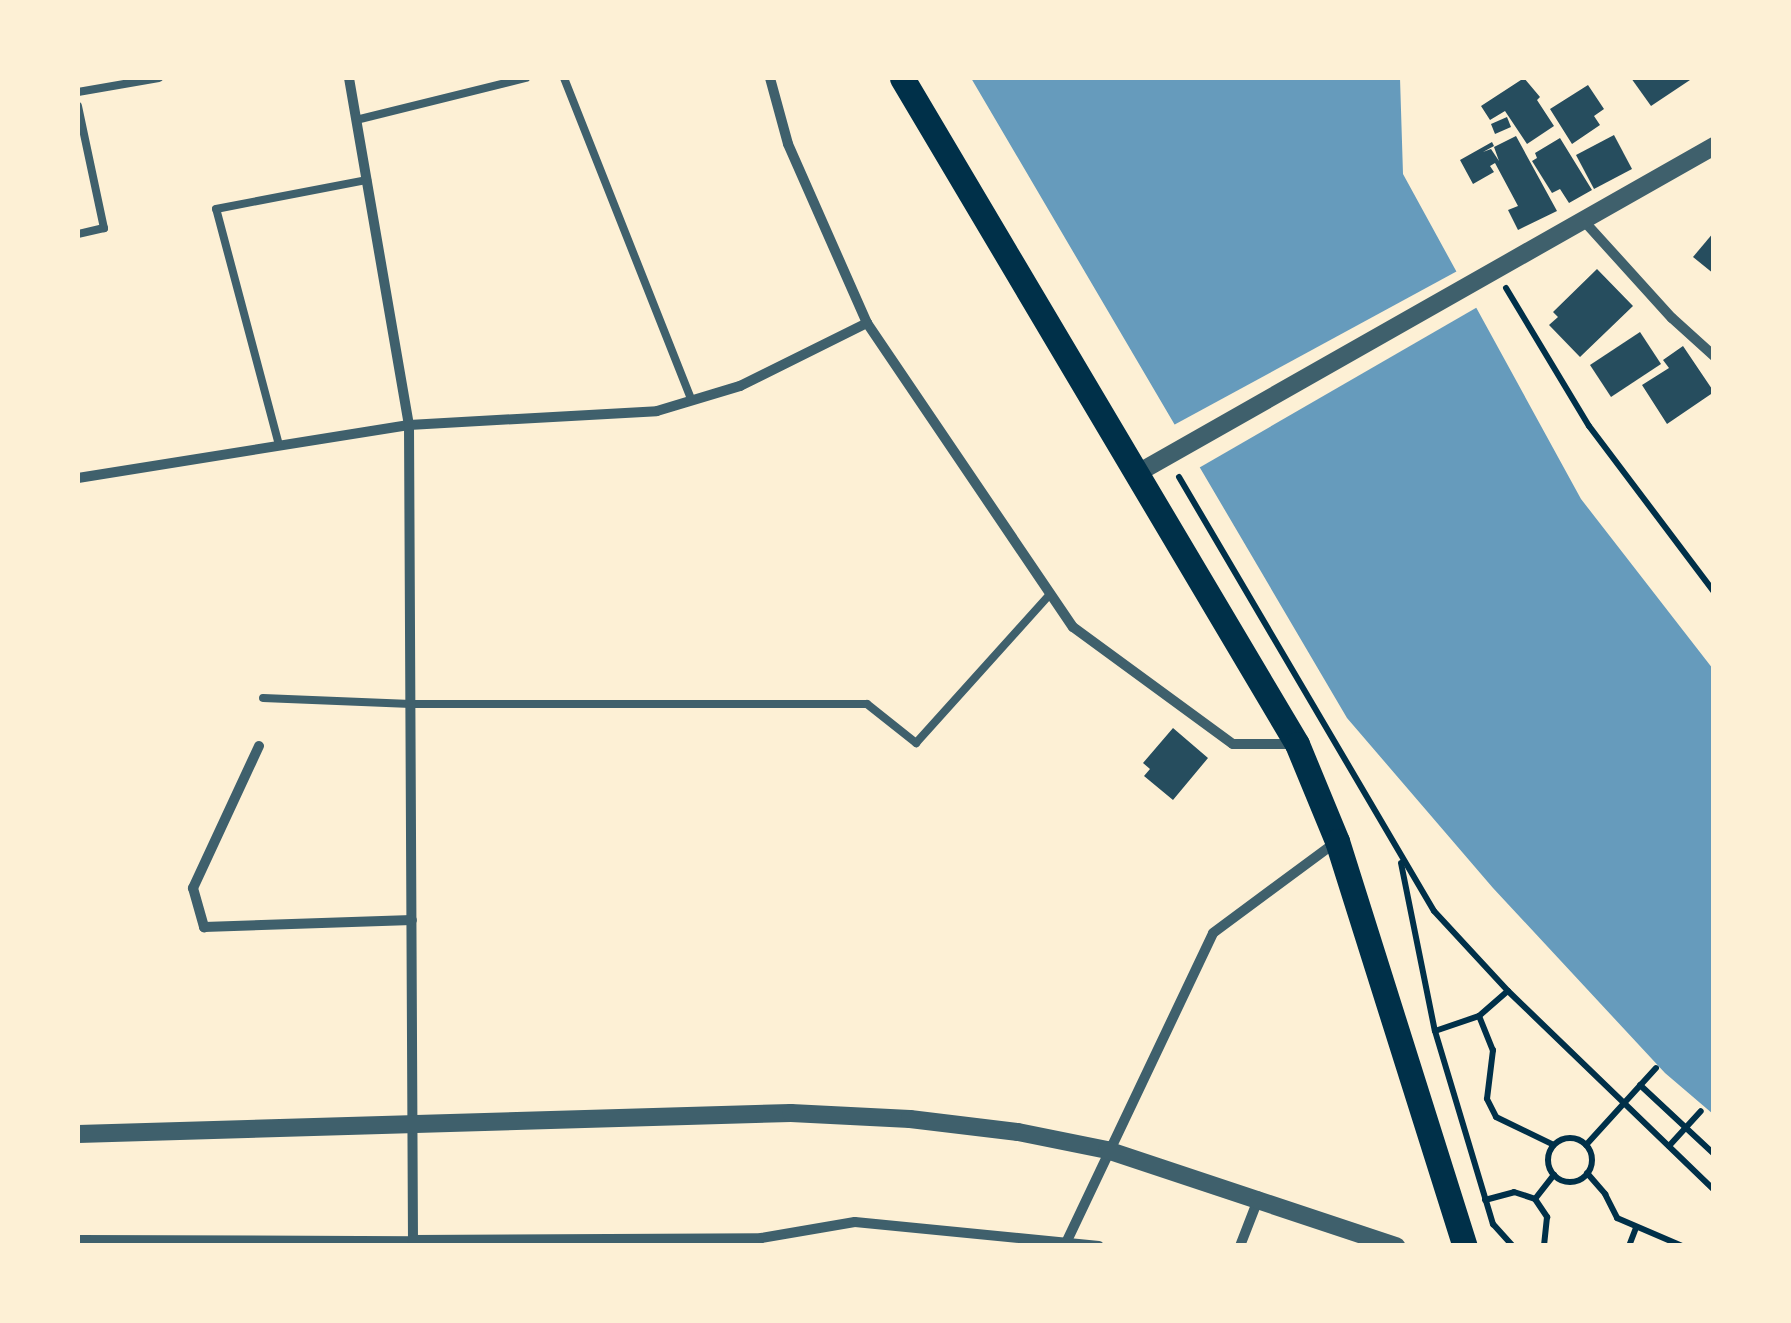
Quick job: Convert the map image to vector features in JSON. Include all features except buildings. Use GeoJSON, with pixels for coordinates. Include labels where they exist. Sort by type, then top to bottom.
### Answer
{"type":"FeatureCollection","features":[{"type":"Feature","properties":{"kind":"main road"},"geometry":{"type":"LineString","coordinates":[[902,78],[1297,744],[1336,841],[1465,1246]]}},
{"type":"Feature","properties":{"kind":"street"},"geometry":{"type":"LineString","coordinates":[[348,78],[409,425],[413,1243],[761,1238],[855,1222],[1099,1246]]}},
{"type":"Feature","properties":{"kind":"street"},"geometry":{"type":"LineString","coordinates":[[770,78],[788,144],[867,324],[1072,627],[1233,744],[1297,744]]}},
{"type":"Feature","properties":{"kind":"street"},"geometry":{"type":"LineString","coordinates":[[1136,474],[1714,146]]}},
{"type":"Feature","properties":{"kind":"street"},"geometry":{"type":"LineString","coordinates":[[1583,220],[1658,305],[1714,356]]}},
{"type":"Feature","properties":{"kind":"street"},"geometry":{"type":"LineString","coordinates":[[78,478],[409,425],[657,410],[740,386],[867,324]]}},
{"type":"Feature","properties":{"kind":"street"},"geometry":{"type":"LineString","coordinates":[[258,746],[193,888],[204,927],[412,920]]}},
{"type":"Feature","properties":{"kind":"street"},"geometry":{"type":"LineString","coordinates":[[1066,1244],[1213,932],[1336,841]]}},
{"type":"Feature","properties":{"kind":"street"},"geometry":{"type":"LineString","coordinates":[[78,1134],[791,1113],[910,1119],[1018,1132],[1107,1150],[1259,1197],[1396,1246]]}},
{"type":"Feature","properties":{"kind":"street"},"geometry":{"type":"LineString","coordinates":[[1240,1246],[1259,1197]]}},
{"type":"Feature","properties":{"kind":"lane"},"geometry":{"type":"LineString","coordinates":[[78,92],[158,78]]}},
{"type":"Feature","properties":{"kind":"lane"},"geometry":{"type":"LineString","coordinates":[[356,120],[526,78]]}},
{"type":"Feature","properties":{"kind":"lane"},"geometry":{"type":"LineString","coordinates":[[564,78],[691,398]]}},
{"type":"Feature","properties":{"kind":"lane"},"geometry":{"type":"LineString","coordinates":[[78,106],[104,228],[78,234]]}},
{"type":"Feature","properties":{"kind":"lane"},"geometry":{"type":"LineString","coordinates":[[279,446],[216,210],[367,180]]}},
{"type":"Feature","properties":{"kind":"lane"},"geometry":{"type":"LineString","coordinates":[[263,698],[411,704],[868,704],[916,743],[1050,594]]}},
{"type":"Feature","properties":{"kind":"lane"},"geometry":{"type":"LineString","coordinates":[[78,1239],[413,1243]]}},
{"type":"Feature","properties":{"kind":"path"},"geometry":{"type":"LineString","coordinates":[[1505,286],[1589,426],[1714,592]]}},
{"type":"Feature","properties":{"kind":"path"},"geometry":{"type":"LineString","coordinates":[[1166,456],[1434,911],[1508,990],[1714,1190]]}},
{"type":"Feature","properties":{"kind":"path"},"geometry":{"type":"LineString","coordinates":[[1400,857],[1435,1031],[1493,1224],[1513,1246]]}},
{"type":"Feature","properties":{"kind":"path"},"geometry":{"type":"LineString","coordinates":[[1435,1031],[1479,1016],[1508,990]]}},
{"type":"Feature","properties":{"kind":"path"},"geometry":{"type":"LineString","coordinates":[[1479,1016],[1493,1050],[1486,1099],[1496,1117],[1554,1144]]}},
{"type":"Feature","properties":{"kind":"path"},"geometry":{"type":"LineString","coordinates":[[1586,1145],[1656,1068]]}},
{"type":"Feature","properties":{"kind":"path"},"geometry":{"type":"LineString","coordinates":[[1640,1085],[1714,1154]]}},
{"type":"Feature","properties":{"kind":"path"},"geometry":{"type":"LineString","coordinates":[[1668,1146],[1701,1111]]}},
{"type":"Feature","properties":{"kind":"path"},"geometry":{"type":"LineString","coordinates":[[1566,1138],[1586,1145],[1592,1158],[1586,1174],[1570,1182],[1554,1175],[1548,1158],[1554,1144],[1566,1138]]}},
{"type":"Feature","properties":{"kind":"path"},"geometry":{"type":"LineString","coordinates":[[1586,1174],[1605,1194],[1617,1218],[1682,1246]]}},
{"type":"Feature","properties":{"kind":"path"},"geometry":{"type":"LineString","coordinates":[[1534,1199],[1554,1175]]}},
{"type":"Feature","properties":{"kind":"path"},"geometry":{"type":"LineString","coordinates":[[1453,1210],[1514,1192],[1534,1199],[1547,1217],[1544,1246]]}},
{"type":"Feature","properties":{"kind":"path"},"geometry":{"type":"LineString","coordinates":[[1629,1246],[1636,1228]]}},
{"type":"Feature","properties":{"kind":"water"},"geometry":{"type":"Polygon","coordinates":[[[971,78],[1400,78],[1403,174],[1581,499],[1713,669],[1713,1114],[1665,1073],[1493,888],[1347,718],[971,78]]]}},
{"type":"Feature","properties":{"kind":"pier"},"geometry":{"type":"Polygon","coordinates":[[[1461,269],[1481,305],[1197,469],[1172,426],[1461,269]]]}}]}
